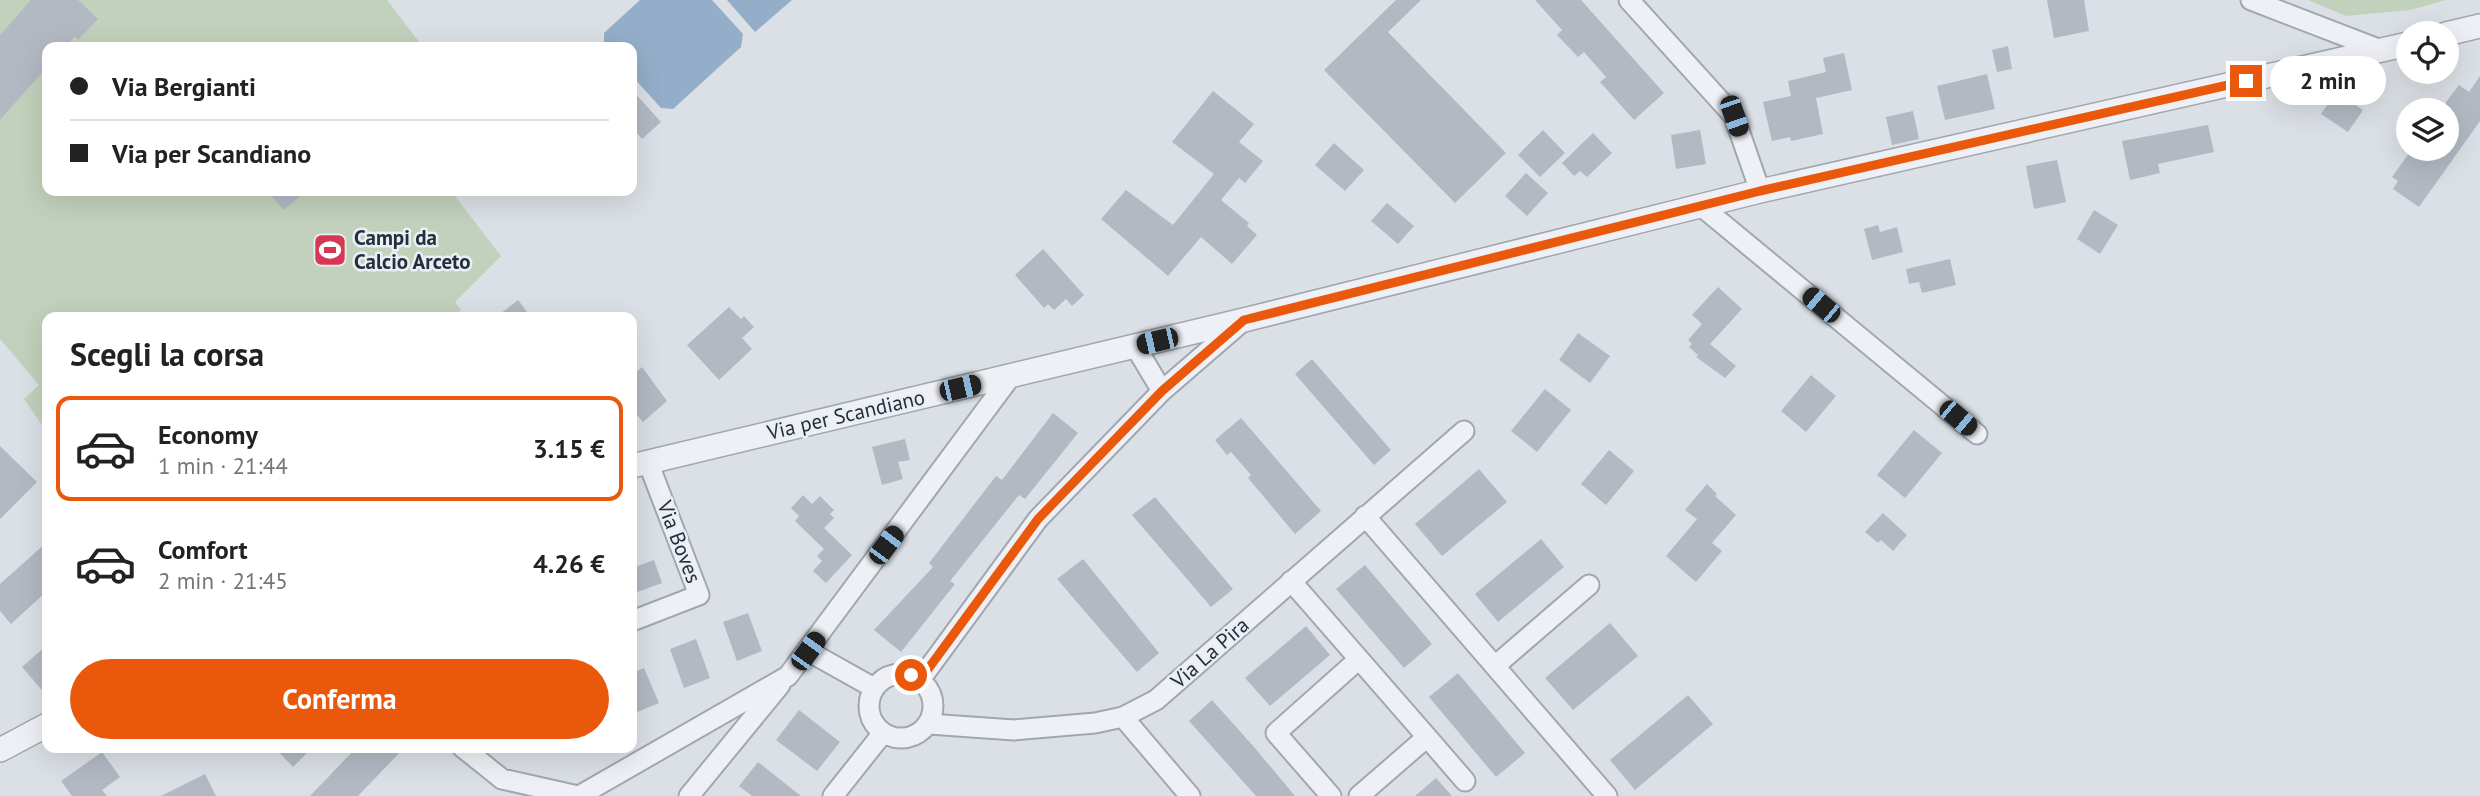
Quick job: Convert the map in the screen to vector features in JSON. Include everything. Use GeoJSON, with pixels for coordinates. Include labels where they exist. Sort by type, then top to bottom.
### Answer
{"type":"FeatureCollection","features":[{"type":"Feature","properties":{"kind":"street"},"geometry":{"type":"LineString","coordinates":[[1629,0],[1734,116],[1760,191]]}},
{"type":"Feature","properties":{"kind":"street"},"geometry":{"type":"LineString","coordinates":[[2251,0],[2381,50]]}},
{"type":"Feature","properties":{"kind":"street"},"geometry":{"type":"LineString","coordinates":[[2459,31],[2480,26]]}},
{"type":"Feature","properties":{"kind":"street","name":"Via per Scandiano"},"geometry":{"type":"LineString","coordinates":[[640,464],[1244,320],[1760,191],[2396,47]]}},
{"type":"Feature","properties":{"kind":"street"},"geometry":{"type":"LineString","coordinates":[[1701,206],[1977,434]]}},
{"type":"Feature","properties":{"kind":"street"},"geometry":{"type":"LineString","coordinates":[[920,680],[1038,519],[1162,391],[1244,320]]}},
{"type":"Feature","properties":{"kind":"street"},"geometry":{"type":"LineString","coordinates":[[1135,346],[1162,391]]}},
{"type":"Feature","properties":{"kind":"street"},"geometry":{"type":"LineString","coordinates":[[689,796],[808,651],[1011,376]]}},
{"type":"Feature","properties":{"kind":"street","name":"Via La Pira"},"geometry":{"type":"LineString","coordinates":[[929,724],[1014,730],[1095,723],[1123,717],[1156,700],[1464,431]]}},
{"type":"Feature","properties":{"kind":"street","name":"Via Boves"},"geometry":{"type":"LineString","coordinates":[[637,619],[699,594],[640,464]]}},
{"type":"Feature","properties":{"kind":"street"},"geometry":{"type":"LineString","coordinates":[[1365,516],[1607,796]]}},
{"type":"Feature","properties":{"kind":"street"},"geometry":{"type":"LineString","coordinates":[[1291,581],[1465,781]]}},
{"type":"Feature","properties":{"kind":"street"},"geometry":{"type":"LineString","coordinates":[[1495,666],[1588,585]]}},
{"type":"Feature","properties":{"kind":"street"},"geometry":{"type":"LineString","coordinates":[[808,651],[874,688]]}},
{"type":"Feature","properties":{"kind":"street"},"geometry":{"type":"LineString","coordinates":[[1331,796],[1276,733],[1359,659]]}},
{"type":"Feature","properties":{"kind":"street"},"geometry":{"type":"LineString","coordinates":[[900,674],[920,680],[932,695],[934,705],[929,724],[913,737],[892,738],[883,733],[875,726],[869,708],[874,688],[881,681],[900,674]]}},
{"type":"Feature","properties":{"kind":"street"},"geometry":{"type":"LineString","coordinates":[[502,779],[579,796],[788,676]]}},
{"type":"Feature","properties":{"kind":"street"},"geometry":{"type":"LineString","coordinates":[[1123,717],[1190,796]]}},
{"type":"Feature","properties":{"kind":"street"},"geometry":{"type":"LineString","coordinates":[[0,750],[42,728]]}},
{"type":"Feature","properties":{"kind":"street"},"geometry":{"type":"LineString","coordinates":[[833,796],[883,733]]}},
{"type":"Feature","properties":{"kind":"street"},"geometry":{"type":"LineString","coordinates":[[1359,796],[1427,737]]}},
{"type":"Feature","properties":{"kind":"street"},"geometry":{"type":"LineString","coordinates":[[470,753],[523,796]]}},
{"type":"Feature","properties":{"kind":"green space"},"geometry":{"type":"Polygon","coordinates":[[[0,0],[387,0],[419,42],[42,42],[42,196],[455,196],[501,256],[455,302],[461,310],[42,312],[42,425],[24,399],[39,385],[0,339],[0,0]]]}},
{"type":"Feature","properties":{"kind":"green space"},"geometry":{"type":"Polygon","coordinates":[[[2308,0],[2446,0],[2410,10],[2346,16],[2308,0]]]}},
{"type":"Feature","properties":{"kind":"water"},"geometry":{"type":"Polygon","coordinates":[[[640,0],[712,0],[743,34],[741,47],[673,109],[661,108],[637,82],[637,42],[604,42],[604,33],[640,0]]]}},
{"type":"Feature","properties":{"kind":"water"},"geometry":{"type":"Polygon","coordinates":[[[727,0],[792,0],[755,32],[727,0]]]}},
{"type":"Feature","properties":{"kind":"building"},"geometry":{"type":"Polygon","coordinates":[[[31,0],[78,0],[98,19],[78,40],[75,36],[70,42],[42,42],[42,73],[0,120],[0,35],[31,0]]]}},
{"type":"Feature","properties":{"kind":"building"},"geometry":{"type":"Polygon","coordinates":[[[1396,0],[1421,0],[1388,32],[1506,153],[1455,203],[1324,70],[1396,0]]]}},
{"type":"Feature","properties":{"kind":"building"},"geometry":{"type":"Polygon","coordinates":[[[1535,0],[1581,0],[1664,93],[1634,120],[1600,82],[1606,77],[1584,52],[1578,57],[1557,35],[1562,30],[1535,0]]]}},
{"type":"Feature","properties":{"kind":"building"},"geometry":{"type":"Polygon","coordinates":[[[2047,0],[2084,0],[2089,31],[2054,38],[2047,0]]]}},
{"type":"Feature","properties":{"kind":"building"},"geometry":{"type":"Polygon","coordinates":[[[2008,46],[2012,69],[1997,72],[1992,50],[2008,46]]]}},
{"type":"Feature","properties":{"kind":"building"},"geometry":{"type":"Polygon","coordinates":[[[1844,53],[1852,90],[1816,98],[1823,134],[1791,141],[1790,137],[1772,141],[1763,102],[1791,96],[1788,81],[1826,72],[1823,58],[1844,53]]]}},
{"type":"Feature","properties":{"kind":"building"},"geometry":{"type":"Polygon","coordinates":[[[1987,74],[1995,109],[1945,120],[1937,86],[1987,74]]]}},
{"type":"Feature","properties":{"kind":"building"},"geometry":{"type":"Polygon","coordinates":[[[2480,76],[2480,121],[2459,151],[2459,98],[2449,98],[2459,85],[2469,92],[2480,76]]]}},
{"type":"Feature","properties":{"kind":"building"},"geometry":{"type":"Polygon","coordinates":[[[1213,91],[1254,124],[1239,142],[1263,161],[1245,183],[1239,178],[1221,200],[1249,223],[1247,226],[1257,235],[1232,264],[1201,237],[1168,276],[1101,219],[1126,190],[1173,225],[1214,174],[1172,142],[1213,91]]]}},
{"type":"Feature","properties":{"kind":"building"},"geometry":{"type":"Polygon","coordinates":[[[2336,92],[2363,110],[2348,132],[2321,114],[2336,92]]]}},
{"type":"Feature","properties":{"kind":"building"},"geometry":{"type":"Polygon","coordinates":[[[637,96],[661,122],[642,139],[637,133],[637,96]]]}},
{"type":"Feature","properties":{"kind":"building"},"geometry":{"type":"Polygon","coordinates":[[[1913,111],[1919,139],[1892,145],[1886,117],[1913,111]]]}},
{"type":"Feature","properties":{"kind":"building"},"geometry":{"type":"Polygon","coordinates":[[[2208,125],[2214,152],[2158,164],[2160,173],[2130,180],[2122,141],[2208,125]]]}},
{"type":"Feature","properties":{"kind":"building"},"geometry":{"type":"Polygon","coordinates":[[[1543,130],[1565,153],[1540,177],[1518,155],[1543,130]]]}},
{"type":"Feature","properties":{"kind":"building"},"geometry":{"type":"Polygon","coordinates":[[[1700,130],[1706,164],[1676,169],[1671,135],[1700,130]]]}},
{"type":"Feature","properties":{"kind":"building"},"geometry":{"type":"Polygon","coordinates":[[[1593,133],[1612,153],[1587,177],[1580,171],[1574,176],[1562,163],[1593,133]]]}},
{"type":"Feature","properties":{"kind":"building"},"geometry":{"type":"Polygon","coordinates":[[[1334,143],[1364,170],[1345,191],[1315,165],[1334,143]]]}},
{"type":"Feature","properties":{"kind":"building"},"geometry":{"type":"Polygon","coordinates":[[[2057,160],[2066,202],[2034,209],[2026,166],[2057,160]]]}},
{"type":"Feature","properties":{"kind":"building"},"geometry":{"type":"Polygon","coordinates":[[[2403,161],[2452,161],[2419,207],[2393,189],[2398,181],[2392,177],[2403,161]]]}},
{"type":"Feature","properties":{"kind":"building"},"geometry":{"type":"Polygon","coordinates":[[[1526,173],[1548,193],[1527,216],[1505,196],[1526,173]]]}},
{"type":"Feature","properties":{"kind":"building"},"geometry":{"type":"Polygon","coordinates":[[[271,196],[300,196],[284,210],[271,196]]]}},
{"type":"Feature","properties":{"kind":"building"},"geometry":{"type":"Polygon","coordinates":[[[1387,203],[1414,226],[1398,244],[1371,221],[1387,203]]]}},
{"type":"Feature","properties":{"kind":"building"},"geometry":{"type":"Polygon","coordinates":[[[2094,210],[2118,225],[2100,254],[2077,239],[2094,210]]]}},
{"type":"Feature","properties":{"kind":"building"},"geometry":{"type":"Polygon","coordinates":[[[1878,225],[1880,232],[1897,227],[1903,252],[1872,260],[1864,229],[1878,225]]]}},
{"type":"Feature","properties":{"kind":"building"},"geometry":{"type":"Polygon","coordinates":[[[1043,249],[1084,295],[1072,306],[1066,299],[1054,310],[1048,304],[1044,308],[1015,275],[1043,249]]]}},
{"type":"Feature","properties":{"kind":"building"},"geometry":{"type":"Polygon","coordinates":[[[1950,259],[1956,285],[1922,293],[1919,282],[1909,284],[1906,269],[1950,259]]]}},
{"type":"Feature","properties":{"kind":"building"},"geometry":{"type":"Polygon","coordinates":[[[1718,287],[1742,309],[1710,344],[1736,366],[1725,378],[1696,357],[1698,355],[1689,347],[1692,344],[1688,340],[1702,324],[1692,315],[1718,287]]]}},
{"type":"Feature","properties":{"kind":"building"},"geometry":{"type":"Polygon","coordinates":[[[518,300],[527,312],[502,312],[518,300]]]}},
{"type":"Feature","properties":{"kind":"building"},"geometry":{"type":"Polygon","coordinates":[[[729,307],[741,319],[744,316],[754,327],[742,338],[752,349],[719,380],[687,345],[729,307]]]}},
{"type":"Feature","properties":{"kind":"building"},"geometry":{"type":"Polygon","coordinates":[[[1578,333],[1610,356],[1590,383],[1559,360],[1578,333]]]}},
{"type":"Feature","properties":{"kind":"building"},"geometry":{"type":"Polygon","coordinates":[[[1312,359],[1391,450],[1374,465],[1295,374],[1312,359]]]}},
{"type":"Feature","properties":{"kind":"building"},"geometry":{"type":"Polygon","coordinates":[[[642,367],[667,401],[643,422],[637,415],[637,372],[642,367]]]}},
{"type":"Feature","properties":{"kind":"building"},"geometry":{"type":"Polygon","coordinates":[[[1811,375],[1836,396],[1806,432],[1781,411],[1811,375]]]}},
{"type":"Feature","properties":{"kind":"building"},"geometry":{"type":"Polygon","coordinates":[[[1545,389],[1571,410],[1537,452],[1511,431],[1545,389]]]}},
{"type":"Feature","properties":{"kind":"building"},"geometry":{"type":"Polygon","coordinates":[[[1053,413],[1078,433],[1025,499],[1019,495],[950,581],[955,584],[901,652],[874,630],[933,567],[929,563],[996,476],[1002,480],[1053,413]]]}},
{"type":"Feature","properties":{"kind":"building"},"geometry":{"type":"Polygon","coordinates":[[[1241,418],[1321,511],[1295,534],[1248,478],[1251,475],[1231,452],[1227,455],[1215,440],[1241,418]]]}},
{"type":"Feature","properties":{"kind":"building"},"geometry":{"type":"Polygon","coordinates":[[[1914,430],[1942,453],[1905,498],[1877,475],[1914,430]]]}},
{"type":"Feature","properties":{"kind":"building"},"geometry":{"type":"Polygon","coordinates":[[[905,439],[910,460],[898,462],[903,479],[882,485],[872,447],[905,439]]]}},
{"type":"Feature","properties":{"kind":"building"},"geometry":{"type":"Polygon","coordinates":[[[0,446],[37,482],[0,519],[0,446]]]}},
{"type":"Feature","properties":{"kind":"building"},"geometry":{"type":"Polygon","coordinates":[[[1609,450],[1634,471],[1606,505],[1581,484],[1609,450]]]}},
{"type":"Feature","properties":{"kind":"building"},"geometry":{"type":"Polygon","coordinates":[[[1479,469],[1507,502],[1442,556],[1415,524],[1479,469]]]}},
{"type":"Feature","properties":{"kind":"building"},"geometry":{"type":"Polygon","coordinates":[[[1707,484],[1717,494],[1715,496],[1736,515],[1712,543],[1722,551],[1696,582],[1666,556],[1697,519],[1685,510],[1707,484]]]}},
{"type":"Feature","properties":{"kind":"building"},"geometry":{"type":"Polygon","coordinates":[[[803,495],[812,504],[820,496],[834,510],[830,514],[834,518],[824,528],[852,555],[826,583],[813,571],[822,561],[817,556],[824,549],[795,521],[799,516],[791,508],[803,495]]]}},
{"type":"Feature","properties":{"kind":"building"},"geometry":{"type":"Polygon","coordinates":[[[1155,497],[1233,589],[1211,607],[1132,515],[1155,497]]]}},
{"type":"Feature","properties":{"kind":"building"},"geometry":{"type":"Polygon","coordinates":[[[1883,513],[1907,535],[1893,551],[1881,540],[1878,543],[1865,532],[1883,513]]]}},
{"type":"Feature","properties":{"kind":"building"},"geometry":{"type":"Polygon","coordinates":[[[1541,539],[1564,567],[1498,622],[1475,594],[1541,539]]]}},
{"type":"Feature","properties":{"kind":"building"},"geometry":{"type":"Polygon","coordinates":[[[42,546],[42,596],[11,624],[0,611],[0,584],[42,546]]]}},
{"type":"Feature","properties":{"kind":"building"},"geometry":{"type":"Polygon","coordinates":[[[1083,559],[1159,653],[1137,672],[1057,579],[1083,559]]]}},
{"type":"Feature","properties":{"kind":"building"},"geometry":{"type":"Polygon","coordinates":[[[654,560],[662,583],[637,592],[637,566],[654,560]]]}},
{"type":"Feature","properties":{"kind":"building"},"geometry":{"type":"Polygon","coordinates":[[[1365,565],[1432,644],[1404,668],[1336,589],[1365,565]]]}},
{"type":"Feature","properties":{"kind":"building"},"geometry":{"type":"Polygon","coordinates":[[[748,613],[762,651],[737,661],[723,622],[748,613]]]}},
{"type":"Feature","properties":{"kind":"building"},"geometry":{"type":"Polygon","coordinates":[[[1610,623],[1638,656],[1573,710],[1545,678],[1610,623]]]}},
{"type":"Feature","properties":{"kind":"building"},"geometry":{"type":"Polygon","coordinates":[[[1306,626],[1330,655],[1270,706],[1245,678],[1306,626]]]}},
{"type":"Feature","properties":{"kind":"building"},"geometry":{"type":"Polygon","coordinates":[[[696,639],[710,678],[684,688],[670,649],[696,639]]]}},
{"type":"Feature","properties":{"kind":"building"},"geometry":{"type":"Polygon","coordinates":[[[42,649],[42,690],[22,667],[42,649]]]}},
{"type":"Feature","properties":{"kind":"building"},"geometry":{"type":"Polygon","coordinates":[[[644,668],[659,703],[637,712],[637,671],[644,668]]]}},
{"type":"Feature","properties":{"kind":"building"},"geometry":{"type":"Polygon","coordinates":[[[1458,673],[1525,753],[1496,777],[1429,697],[1458,673]]]}},
{"type":"Feature","properties":{"kind":"building"},"geometry":{"type":"Polygon","coordinates":[[[1688,695],[1713,724],[1635,790],[1610,760],[1688,695]]]}},
{"type":"Feature","properties":{"kind":"building"},"geometry":{"type":"Polygon","coordinates":[[[1212,700],[1295,796],[1256,796],[1189,721],[1212,700]]]}},
{"type":"Feature","properties":{"kind":"building"},"geometry":{"type":"Polygon","coordinates":[[[799,710],[840,742],[817,771],[776,740],[799,710]]]}},
{"type":"Feature","properties":{"kind":"building"},"geometry":{"type":"Polygon","coordinates":[[[101,753],[120,777],[102,790],[107,796],[72,796],[61,781],[101,753]]]}},
{"type":"Feature","properties":{"kind":"building"},"geometry":{"type":"Polygon","coordinates":[[[280,753],[307,753],[293,767],[280,753]]]}},
{"type":"Feature","properties":{"kind":"building"},"geometry":{"type":"Polygon","coordinates":[[[351,753],[399,753],[358,796],[310,796],[351,753]]]}},
{"type":"Feature","properties":{"kind":"building"},"geometry":{"type":"Polygon","coordinates":[[[758,762],[801,796],[752,796],[739,786],[758,762]]]}},
{"type":"Feature","properties":{"kind":"building"},"geometry":{"type":"Polygon","coordinates":[[[205,774],[216,796],[161,796],[205,774]]]}},
{"type":"Feature","properties":{"kind":"building"},"geometry":{"type":"Polygon","coordinates":[[[1436,778],[1452,796],[1415,796],[1436,778]]]}},
{"type":"Feature","properties":{"kind":"place","name":"Campi da Calcio Arceto"},"geometry":{"type":"Point","coordinates":[330,250]}},
{"type":"Feature","properties":{"kind":"route"},"geometry":{"type":"LineString","coordinates":[[911,675],[920,680],[995,574],[1038,519],[1162,391],[1244,320],[1760,191],[2246,81]]}}]}
